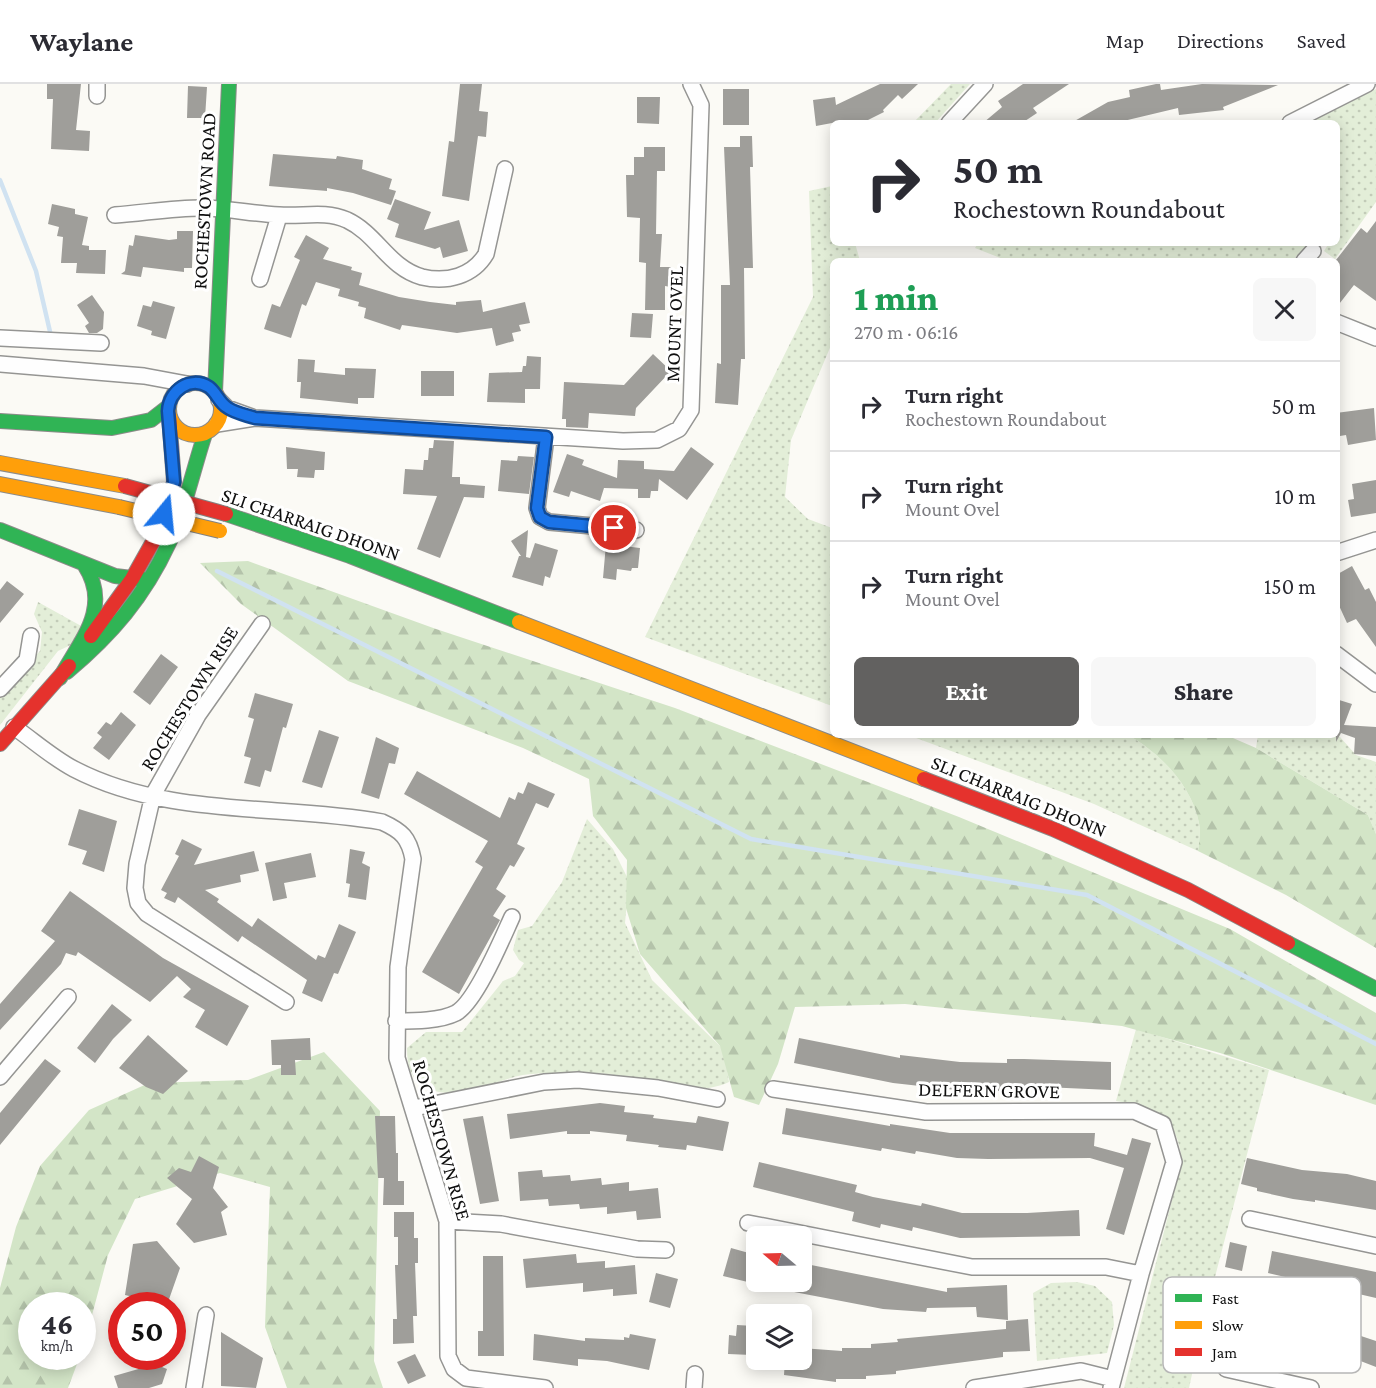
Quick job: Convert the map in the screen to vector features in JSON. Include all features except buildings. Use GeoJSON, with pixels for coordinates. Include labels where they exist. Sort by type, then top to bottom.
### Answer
{"type":"FeatureCollection","features":[{"type":"Feature","properties":{"kind":"main road","name":"ROCHESTOWN ROAD"},"geometry":{"type":"LineString","coordinates":[[217,396],[218,320],[225,210],[229,84]]}},
{"type":"Feature","properties":{"kind":"main road","name":"ROCHESTOWN ROAD"},"geometry":{"type":"LineString","coordinates":[[188,384],[202,368],[218,320]]}},
{"type":"Feature","properties":{"kind":"main road"},"geometry":{"type":"LineString","coordinates":[[0,744],[60,678],[132,579],[159,531],[174,482],[169,407],[176,390],[188,384],[203,385],[217,396],[221,412],[211,429],[170,542],[141,594],[104,641],[60,678]]}},
{"type":"Feature","properties":{"kind":"main road"},"geometry":{"type":"LineString","coordinates":[[0,422],[112,429],[151,420],[169,407]]}},
{"type":"Feature","properties":{"kind":"main road"},"geometry":{"type":"LineString","coordinates":[[169,407],[179,431],[196,436],[211,429]]}},
{"type":"Feature","properties":{"kind":"main road","name":"SLI CHARRAIG DHONN"},"geometry":{"type":"LineString","coordinates":[[0,463],[125,486],[226,514],[350,556],[742,706],[1053,829],[1188,890],[1370,982],[1376,988]]}},
{"type":"Feature","properties":{"kind":"main road","name":"SLI CHARRAIG DHONN"},"geometry":{"type":"LineString","coordinates":[[0,484],[119,507],[226,533]]}},
{"type":"Feature","properties":{"kind":"main road"},"geometry":{"type":"LineString","coordinates":[[0,530],[85,566],[132,579],[149,580]]}},
{"type":"Feature","properties":{"kind":"main road"},"geometry":{"type":"LineString","coordinates":[[60,678],[93,616],[97,596],[94,581],[85,566]]}},
{"type":"Feature","properties":{"kind":"main road","name":"SLI CHARRAIG DHONN"},"geometry":{"type":"LineString","coordinates":[[386,586],[448,609],[567,640]]}},
{"type":"Feature","properties":{"kind":"street","name":"MOUNT OVEL"},"geometry":{"type":"LineString","coordinates":[[217,396],[227,408],[255,418],[546,437],[657,440],[679,429],[691,410],[701,105],[691,84]]}},
{"type":"Feature","properties":{"kind":"street"},"geometry":{"type":"LineString","coordinates":[[953,120],[985,84]]}},
{"type":"Feature","properties":{"kind":"street"},"geometry":{"type":"LineString","coordinates":[[1296,120],[1367,84]]}},
{"type":"Feature","properties":{"kind":"street"},"geometry":{"type":"LineString","coordinates":[[115,215],[205,208],[279,216],[311,213],[344,219],[365,231],[392,260],[411,273],[442,279],[465,275],[480,263],[490,242],[505,169]]}},
{"type":"Feature","properties":{"kind":"street"},"geometry":{"type":"LineString","coordinates":[[260,279],[279,216]]}},
{"type":"Feature","properties":{"kind":"street"},"geometry":{"type":"LineString","coordinates":[[1340,324],[1376,338]]}},
{"type":"Feature","properties":{"kind":"street"},"geometry":{"type":"LineString","coordinates":[[0,339],[101,343]]}},
{"type":"Feature","properties":{"kind":"street"},"geometry":{"type":"LineString","coordinates":[[0,364],[144,376],[188,384]]}},
{"type":"Feature","properties":{"kind":"street"},"geometry":{"type":"LineString","coordinates":[[144,376],[163,390],[169,407]]}},
{"type":"Feature","properties":{"kind":"street","name":"MOUNT OVEL"},"geometry":{"type":"LineString","coordinates":[[211,429],[255,418]]}},
{"type":"Feature","properties":{"kind":"street"},"geometry":{"type":"LineString","coordinates":[[546,437],[537,508],[540,517],[549,522],[636,530]]}},
{"type":"Feature","properties":{"kind":"street"},"geometry":{"type":"LineString","coordinates":[[1340,552],[1376,540]]}},
{"type":"Feature","properties":{"kind":"street","name":"ROCHESTOWN RISE"},"geometry":{"type":"LineString","coordinates":[[261,624],[198,716],[153,795],[137,864],[135,888],[138,903],[147,914],[286,1002]]}},
{"type":"Feature","properties":{"kind":"street"},"geometry":{"type":"LineString","coordinates":[[0,689],[27,660],[31,636]]}},
{"type":"Feature","properties":{"kind":"street"},"geometry":{"type":"LineString","coordinates":[[1340,657],[1376,684]]}},
{"type":"Feature","properties":{"kind":"street","name":"ROCHESTOWN RISE"},"geometry":{"type":"LineString","coordinates":[[14,728],[73,769],[117,788],[206,805],[354,817],[382,822],[400,831],[410,842],[414,860],[398,967],[397,1058],[447,1221],[448,1356],[454,1369],[466,1378],[545,1388]]}},
{"type":"Feature","properties":{"kind":"street"},"geometry":{"type":"LineString","coordinates":[[396,1021],[419,1021],[455,1013],[466,1005],[494,957],[512,917]]}},
{"type":"Feature","properties":{"kind":"street"},"geometry":{"type":"LineString","coordinates":[[0,1077],[68,997]]}},
{"type":"Feature","properties":{"kind":"street"},"geometry":{"type":"LineString","coordinates":[[414,1108],[544,1082],[578,1080],[658,1088],[717,1099]]}},
{"type":"Feature","properties":{"kind":"street","name":"DELFERN GROVE"},"geometry":{"type":"LineString","coordinates":[[773,1089],[926,1112],[1134,1111],[1163,1124],[1174,1162],[1141,1274]]}},
{"type":"Feature","properties":{"kind":"street"},"geometry":{"type":"LineString","coordinates":[[1250,1219],[1376,1246]]}},
{"type":"Feature","properties":{"kind":"street"},"geometry":{"type":"LineString","coordinates":[[447,1221],[501,1224],[638,1249],[666,1250]]}},
{"type":"Feature","properties":{"kind":"street"},"geometry":{"type":"LineString","coordinates":[[748,1223],[972,1267],[1106,1267],[1141,1274],[1112,1384],[1081,1371],[974,1388]]}},
{"type":"Feature","properties":{"kind":"street"},"geometry":{"type":"LineString","coordinates":[[194,1388],[206,1315]]}},
{"type":"Feature","properties":{"kind":"street"},"geometry":{"type":"LineString","coordinates":[[1244,1373],[1311,1388]]}},
{"type":"Feature","properties":{"kind":"green space"},"geometry":{"type":"Polygon","coordinates":[[[951,84],[970,84],[938,120],[916,120],[951,84]]]}},
{"type":"Feature","properties":{"kind":"green space"},"geometry":{"type":"Polygon","coordinates":[[[1376,89],[1376,202],[1336,258],[1324,251],[1327,246],[1340,246],[1340,120],[1314,120],[1376,89]]]}},
{"type":"Feature","properties":{"kind":"green space"},"geometry":{"type":"Polygon","coordinates":[[[830,186],[830,246],[856,246],[859,258],[830,258],[830,348],[791,440],[785,497],[808,519],[830,527],[830,705],[645,637],[813,297],[809,191],[830,186]]]}},
{"type":"Feature","properties":{"kind":"green space"},"geometry":{"type":"Polygon","coordinates":[[[976,246],[1306,246],[1295,258],[1000,258],[975,248],[976,246]]]}},
{"type":"Feature","properties":{"kind":"green space"},"geometry":{"type":"Polygon","coordinates":[[[248,561],[436,629],[675,708],[959,817],[1230,929],[1376,1013],[1376,1105],[1220,1053],[1122,1026],[905,1004],[795,1007],[778,1064],[759,1105],[734,1097],[720,1046],[640,954],[626,908],[627,860],[593,816],[589,779],[523,748],[348,681],[241,604],[200,563],[248,561]]]}},
{"type":"Feature","properties":{"kind":"green space"},"geometry":{"type":"Polygon","coordinates":[[[38,602],[83,627],[75,643],[58,651],[0,725],[0,694],[40,651],[42,632],[34,614],[38,602]]]}},
{"type":"Feature","properties":{"kind":"green space"},"geometry":{"type":"Polygon","coordinates":[[[1340,737],[1356,755],[1376,762],[1376,834],[1368,815],[1256,748],[1258,738],[1340,737]]]}},
{"type":"Feature","properties":{"kind":"green space"},"geometry":{"type":"Polygon","coordinates":[[[916,738],[1133,738],[1163,761],[1189,796],[1199,823],[1198,851],[1094,804],[916,738]]]}},
{"type":"Feature","properties":{"kind":"green space"},"geometry":{"type":"Polygon","coordinates":[[[1133,738],[1233,738],[1256,748],[1368,815],[1376,834],[1376,948],[1286,895],[1198,851],[1199,823],[1189,796],[1173,772],[1133,738]]]}},
{"type":"Feature","properties":{"kind":"green space"},"geometry":{"type":"Polygon","coordinates":[[[587,819],[613,849],[629,881],[625,923],[652,980],[724,1050],[729,1082],[695,1089],[605,1074],[547,1073],[523,1075],[464,1092],[440,1092],[423,1086],[411,1072],[407,1048],[426,1032],[462,1032],[503,981],[515,976],[524,963],[519,960],[513,950],[518,930],[532,926],[562,882],[587,819]]]}},
{"type":"Feature","properties":{"kind":"green space"},"geometry":{"type":"Polygon","coordinates":[[[1136,1029],[1269,1070],[1215,1277],[1163,1277],[1163,1373],[1192,1373],[1189,1388],[1124,1388],[1182,1161],[1175,1134],[1162,1117],[1142,1107],[1116,1101],[1136,1029]]]}},
{"type":"Feature","properties":{"kind":"green space"},"geometry":{"type":"Polygon","coordinates":[[[324,1052],[380,1111],[374,1361],[383,1388],[287,1388],[265,1327],[270,1187],[220,1173],[135,1199],[108,1255],[96,1300],[96,1292],[18,1292],[18,1370],[75,1370],[68,1388],[0,1388],[0,1288],[16,1227],[40,1166],[89,1110],[149,1083],[248,1080],[324,1052]]]}},
{"type":"Feature","properties":{"kind":"green space"},"geometry":{"type":"Polygon","coordinates":[[[1077,1282],[1095,1286],[1112,1302],[1114,1325],[1107,1353],[1037,1361],[1033,1293],[1051,1283],[1077,1282]]]}},
{"type":"Feature","properties":{"kind":"waterway"},"geometry":{"type":"LineString","coordinates":[[0,180],[36,271],[51,336]]}},
{"type":"Feature","properties":{"kind":"waterway"},"geometry":{"type":"LineString","coordinates":[[217,571],[751,839],[1087,895],[1376,1044]]}},
{"type":"Feature","properties":{"kind":"traffic: fast"},"geometry":{"type":"LineString","coordinates":[[215,392],[229,84]]}},
{"type":"Feature","properties":{"kind":"traffic: fast"},"geometry":{"type":"LineString","coordinates":[[0,421],[112,428],[151,420],[169,406]]}},
{"type":"Feature","properties":{"kind":"traffic: fast"},"geometry":{"type":"LineString","coordinates":[[67,672],[126,614],[149,581],[175,530],[205,434]]}},
{"type":"Feature","properties":{"kind":"traffic: fast"},"geometry":{"type":"LineString","coordinates":[[226,514],[350,556],[519,622]]}},
{"type":"Feature","properties":{"kind":"traffic: fast"},"geometry":{"type":"LineString","coordinates":[[0,530],[115,576],[149,580]]}},
{"type":"Feature","properties":{"kind":"traffic: fast"},"geometry":{"type":"LineString","coordinates":[[60,678],[84,637],[94,610],[95,596],[92,581],[85,566]]}},
{"type":"Feature","properties":{"kind":"traffic: fast"},"geometry":{"type":"LineString","coordinates":[[1288,943],[1376,989]]}},
{"type":"Feature","properties":{"kind":"traffic: slow"},"geometry":{"type":"LineString","coordinates":[[190,383],[200,383],[210,387],[217,394],[221,409],[217,424],[210,431],[200,435],[190,435],[180,431],[173,424],[169,414],[169,404],[173,394],[180,387],[190,383]]}},
{"type":"Feature","properties":{"kind":"traffic: slow"},"geometry":{"type":"LineString","coordinates":[[0,463],[125,486]]}},
{"type":"Feature","properties":{"kind":"traffic: slow"},"geometry":{"type":"LineString","coordinates":[[0,484],[119,507]]}},
{"type":"Feature","properties":{"kind":"traffic: slow"},"geometry":{"type":"LineString","coordinates":[[119,507],[220,531]]}},
{"type":"Feature","properties":{"kind":"traffic: slow"},"geometry":{"type":"LineString","coordinates":[[519,622],[924,779]]}},
{"type":"Feature","properties":{"kind":"traffic: jam"},"geometry":{"type":"LineString","coordinates":[[91,636],[132,579],[159,531],[174,482],[169,416]]}},
{"type":"Feature","properties":{"kind":"traffic: jam"},"geometry":{"type":"LineString","coordinates":[[125,486],[226,514]]}},
{"type":"Feature","properties":{"kind":"traffic: jam"},"geometry":{"type":"LineString","coordinates":[[0,744],[69,666]]}},
{"type":"Feature","properties":{"kind":"traffic: jam"},"geometry":{"type":"LineString","coordinates":[[924,779],[1053,829],[1188,890],[1288,943]]}},
{"type":"Feature","properties":{"kind":"route"},"geometry":{"type":"LineString","coordinates":[[164,514],[174,482],[168,406],[176,390],[190,383],[197,383],[210,388],[227,408],[255,418],[352,422],[546,437],[537,508],[540,517],[549,522],[614,528]]}}]}
